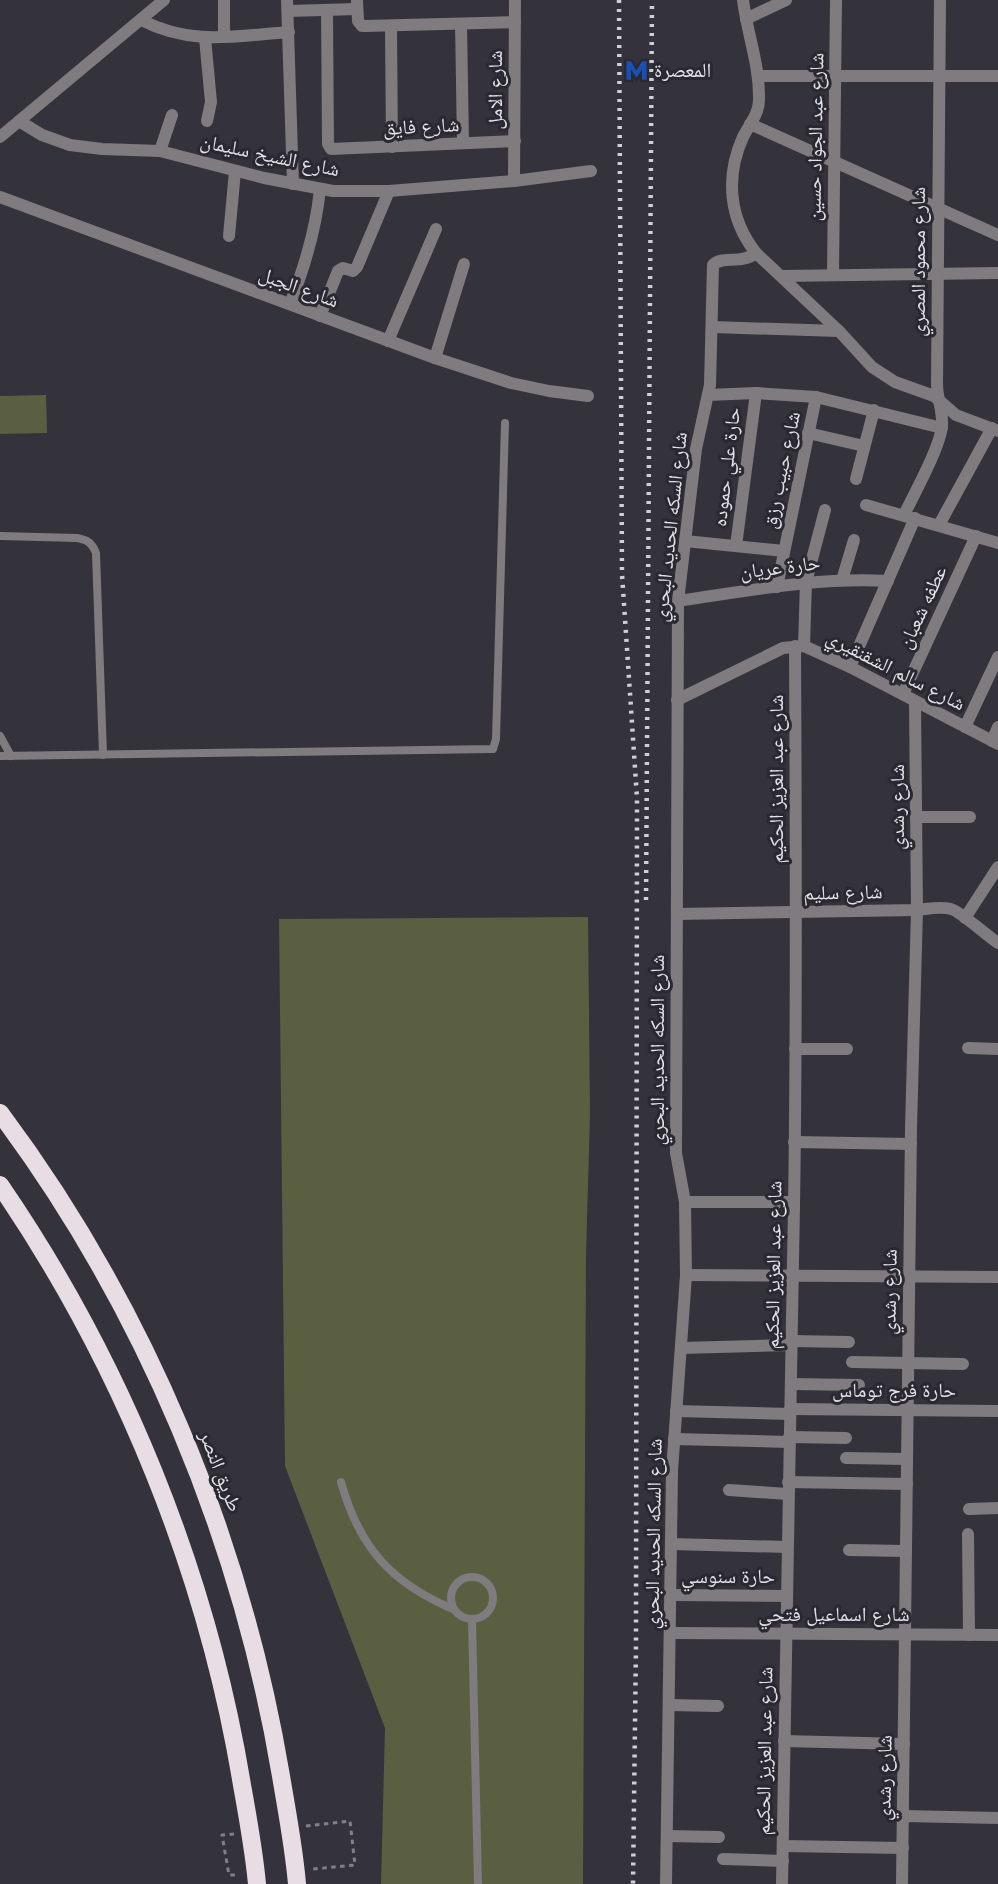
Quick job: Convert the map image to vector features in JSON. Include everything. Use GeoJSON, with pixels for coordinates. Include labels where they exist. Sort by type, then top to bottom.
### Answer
{"type":"FeatureCollection","features":[{"type":"Feature","properties":{"kind":"highway","name":"طريق النصر"},"geometry":{"type":"LineString","coordinates":[[0,1113],[56,1195],[99,1266],[164,1393],[206,1491],[232,1565],[254,1640],[271,1717],[296,1878]]}},
{"type":"Feature","properties":{"kind":"highway"},"geometry":{"type":"LineString","coordinates":[[0,1185],[75,1309],[133,1425],[166,1501],[192,1580],[232,1727],[257,1884]]}},
{"type":"Feature","properties":{"kind":"street"},"geometry":{"type":"LineString","coordinates":[[0,137],[164,0]]}},
{"type":"Feature","properties":{"kind":"street"},"geometry":{"type":"LineString","coordinates":[[224,0],[224,37]]}},
{"type":"Feature","properties":{"kind":"street","name":"شارع الامل"},"geometry":{"type":"LineString","coordinates":[[514,181],[515,0]]}},
{"type":"Feature","properties":{"kind":"street"},"geometry":{"type":"LineString","coordinates":[[742,0],[758,76],[759,101],[755,117],[737,152],[732,187],[737,223],[745,239],[756,253],[839,331],[861,357],[883,375],[902,385],[929,394],[956,415],[995,429],[939,525]]}},
{"type":"Feature","properties":{"kind":"street"},"geometry":{"type":"LineString","coordinates":[[746,19],[786,0]]}},
{"type":"Feature","properties":{"kind":"street","name":"شارع عبد الجواد حسين"},"geometry":{"type":"LineString","coordinates":[[833,275],[836,0]]}},
{"type":"Feature","properties":{"kind":"street","name":"شارع محمود المصري"},"geometry":{"type":"LineString","coordinates":[[850,667],[888,581],[942,428],[943,418],[938,400],[940,0]]}},
{"type":"Feature","properties":{"kind":"street"},"geometry":{"type":"LineString","coordinates":[[293,184],[287,5],[327,10],[357,4],[358,21],[362,26],[515,22]]}},
{"type":"Feature","properties":{"kind":"street","name":"شارع فايق"},"geometry":{"type":"LineString","coordinates":[[327,10],[329,147],[334,149],[515,141]]}},
{"type":"Feature","properties":{"kind":"street"},"geometry":{"type":"LineString","coordinates":[[141,20],[172,33],[206,38],[289,32]]}},
{"type":"Feature","properties":{"kind":"street"},"geometry":{"type":"LineString","coordinates":[[461,24],[463,143]]}},
{"type":"Feature","properties":{"kind":"street"},"geometry":{"type":"LineString","coordinates":[[391,26],[392,147]]}},
{"type":"Feature","properties":{"kind":"street"},"geometry":{"type":"LineString","coordinates":[[206,38],[212,102],[207,121]]}},
{"type":"Feature","properties":{"kind":"street"},"geometry":{"type":"LineString","coordinates":[[758,76],[998,76]]}},
{"type":"Feature","properties":{"kind":"street"},"geometry":{"type":"LineString","coordinates":[[160,151],[172,115]]}},
{"type":"Feature","properties":{"kind":"street","name":"شارع الشيخ سليمان"},"geometry":{"type":"LineString","coordinates":[[19,121],[42,135],[70,145],[102,149],[160,151],[235,171],[320,189],[361,192],[389,191],[514,181],[591,171]]}},
{"type":"Feature","properties":{"kind":"street"},"geometry":{"type":"LineString","coordinates":[[750,124],[998,235]]}},
{"type":"Feature","properties":{"kind":"street"},"geometry":{"type":"LineString","coordinates":[[229,236],[235,171]]}},
{"type":"Feature","properties":{"kind":"street"},"geometry":{"type":"LineString","coordinates":[[290,304],[307,257],[320,189]]}},
{"type":"Feature","properties":{"kind":"street"},"geometry":{"type":"LineString","coordinates":[[320,316],[338,271],[343,268],[353,271],[359,265],[389,191]]}},
{"type":"Feature","properties":{"kind":"street","name":"شارع الجبل"},"geometry":{"type":"LineString","coordinates":[[0,196],[435,358],[511,383],[588,396]]}},
{"type":"Feature","properties":{"kind":"street"},"geometry":{"type":"LineString","coordinates":[[388,341],[436,229]]}},
{"type":"Feature","properties":{"kind":"street","name":"شارع السكه الحديد البحري"},"geometry":{"type":"LineString","coordinates":[[666,1884],[674,1439],[686,1275],[685,1202],[676,1153],[678,601],[696,449],[711,372],[714,263],[719,260],[745,260],[756,253]]}},
{"type":"Feature","properties":{"kind":"street"},"geometry":{"type":"LineString","coordinates":[[435,358],[464,264]]}},
{"type":"Feature","properties":{"kind":"street"},"geometry":{"type":"LineString","coordinates":[[782,276],[998,273]]}},
{"type":"Feature","properties":{"kind":"street"},"geometry":{"type":"LineString","coordinates":[[712,327],[839,331]]}},
{"type":"Feature","properties":{"kind":"street"},"geometry":{"type":"LineString","coordinates":[[708,394],[756,393],[816,397],[942,428]]}},
{"type":"Feature","properties":{"kind":"street","name":"حارة علي حموده"},"geometry":{"type":"LineString","coordinates":[[736,546],[756,393]]}},
{"type":"Feature","properties":{"kind":"street","name":"شارع حبيب رزق"},"geometry":{"type":"LineString","coordinates":[[777,587],[816,397]]}},
{"type":"Feature","properties":{"kind":"street"},"geometry":{"type":"LineString","coordinates":[[856,479],[874,410]]}},
{"type":"Feature","properties":{"kind":"street"},"geometry":{"type":"LineString","coordinates":[[808,433],[864,446]]}},
{"type":"Feature","properties":{"kind":"street"},"geometry":{"type":"LineString","coordinates":[[866,505],[998,543]]}},
{"type":"Feature","properties":{"kind":"street","name":"شارع عبد العزيز الحكيم"},"geometry":{"type":"LineString","coordinates":[[782,1884],[795,1142],[799,646],[806,582],[825,510]]}},
{"type":"Feature","properties":{"kind":"street","name":"عطفه شعبان"},"geometry":{"type":"LineString","coordinates":[[903,694],[976,536]]}},
{"type":"Feature","properties":{"kind":"street"},"geometry":{"type":"LineString","coordinates":[[842,580],[854,540]]}},
{"type":"Feature","properties":{"kind":"street"},"geometry":{"type":"LineString","coordinates":[[685,541],[784,551]]}},
{"type":"Feature","properties":{"kind":"street","name":"حارة عريان"},"geometry":{"type":"LineString","coordinates":[[678,601],[806,582],[888,581]]}},
{"type":"Feature","properties":{"kind":"street","name":"شارع سالم الشقنقيري"},"geometry":{"type":"LineString","coordinates":[[677,700],[783,648],[799,646],[850,667],[995,743]]}},
{"type":"Feature","properties":{"kind":"street"},"geometry":{"type":"LineString","coordinates":[[966,727],[998,657]]}},
{"type":"Feature","properties":{"kind":"street","name":"شارع رشدي"},"geometry":{"type":"LineString","coordinates":[[902,1884],[911,1144],[917,910],[915,701]]}},
{"type":"Feature","properties":{"kind":"street"},"geometry":{"type":"LineString","coordinates":[[995,743],[998,727]]}},
{"type":"Feature","properties":{"kind":"street"},"geometry":{"type":"LineString","coordinates":[[916,817],[970,817]]}},
{"type":"Feature","properties":{"kind":"street"},"geometry":{"type":"LineString","coordinates":[[965,918],[998,867]]}},
{"type":"Feature","properties":{"kind":"street","name":"شارع سليم"},"geometry":{"type":"LineString","coordinates":[[677,914],[948,908],[960,913],[998,943]]}},
{"type":"Feature","properties":{"kind":"street"},"geometry":{"type":"LineString","coordinates":[[968,1048],[998,1049]]}},
{"type":"Feature","properties":{"kind":"street"},"geometry":{"type":"LineString","coordinates":[[795,1049],[847,1049]]}},
{"type":"Feature","properties":{"kind":"street"},"geometry":{"type":"LineString","coordinates":[[795,1142],[911,1144]]}},
{"type":"Feature","properties":{"kind":"street"},"geometry":{"type":"LineString","coordinates":[[685,1202],[794,1202]]}},
{"type":"Feature","properties":{"kind":"street"},"geometry":{"type":"LineString","coordinates":[[686,1275],[998,1277]]}},
{"type":"Feature","properties":{"kind":"street"},"geometry":{"type":"LineString","coordinates":[[681,1348],[849,1342]]}},
{"type":"Feature","properties":{"kind":"street"},"geometry":{"type":"LineString","coordinates":[[852,1362],[963,1364]]}},
{"type":"Feature","properties":{"kind":"street"},"geometry":{"type":"LineString","coordinates":[[790,1384],[860,1385]]}},
{"type":"Feature","properties":{"kind":"street","name":"حارة فرج توماس"},"geometry":{"type":"LineString","coordinates":[[676,1411],[908,1409],[998,1411]]}},
{"type":"Feature","properties":{"kind":"street"},"geometry":{"type":"LineString","coordinates":[[674,1439],[846,1438]]}},
{"type":"Feature","properties":{"kind":"street"},"geometry":{"type":"LineString","coordinates":[[846,1458],[907,1459]]}},
{"type":"Feature","properties":{"kind":"street"},"geometry":{"type":"LineString","coordinates":[[729,1490],[907,1484]]}},
{"type":"Feature","properties":{"kind":"street"},"geometry":{"type":"LineString","coordinates":[[969,1509],[998,1508]]}},
{"type":"Feature","properties":{"kind":"street"},"geometry":{"type":"LineString","coordinates":[[968,1534],[969,1635]]}},
{"type":"Feature","properties":{"kind":"street"},"geometry":{"type":"LineString","coordinates":[[671,1544],[787,1547]]}},
{"type":"Feature","properties":{"kind":"street"},"geometry":{"type":"LineString","coordinates":[[849,1550],[906,1551]]}},
{"type":"Feature","properties":{"kind":"street","name":"حارة سنوسي"},"geometry":{"type":"LineString","coordinates":[[671,1595],[786,1596]]}},
{"type":"Feature","properties":{"kind":"street","name":"شارع اسماعيل فتحي"},"geometry":{"type":"LineString","coordinates":[[671,1633],[998,1635]]}},
{"type":"Feature","properties":{"kind":"street"},"geometry":{"type":"LineString","coordinates":[[669,1705],[718,1706]]}},
{"type":"Feature","properties":{"kind":"street"},"geometry":{"type":"LineString","coordinates":[[784,1742],[904,1744]]}},
{"type":"Feature","properties":{"kind":"street"},"geometry":{"type":"LineString","coordinates":[[903,1816],[998,1818]]}},
{"type":"Feature","properties":{"kind":"street"},"geometry":{"type":"LineString","coordinates":[[667,1836],[719,1837]]}},
{"type":"Feature","properties":{"kind":"street"},"geometry":{"type":"LineString","coordinates":[[783,1846],[903,1848]]}},
{"type":"Feature","properties":{"kind":"street"},"geometry":{"type":"LineString","coordinates":[[723,1859],[783,1860]]}},
{"type":"Feature","properties":{"kind":"lane"},"geometry":{"type":"LineString","coordinates":[[0,756],[493,749],[496,739],[505,423]]}},
{"type":"Feature","properties":{"kind":"lane"},"geometry":{"type":"LineString","coordinates":[[0,536],[77,538],[86,539],[93,544],[96,553],[103,755]]}},
{"type":"Feature","properties":{"kind":"lane"},"geometry":{"type":"LineString","coordinates":[[0,736],[11,756]]}},
{"type":"Feature","properties":{"kind":"lane"},"geometry":{"type":"LineString","coordinates":[[341,1482],[358,1530],[372,1551],[408,1586],[453,1609],[462,1617],[472,1619],[482,1617],[490,1610],[494,1600],[492,1590],[486,1581],[477,1576],[466,1576],[457,1581],[451,1589],[450,1600],[453,1609]]}},
{"type":"Feature","properties":{"kind":"lane"},"geometry":{"type":"LineString","coordinates":[[472,1619],[478,1884]]}},
{"type":"Feature","properties":{"kind":"path"},"geometry":{"type":"LineString","coordinates":[[296,1878],[355,1865],[350,1821]]}},
{"type":"Feature","properties":{"kind":"path"},"geometry":{"type":"LineString","coordinates":[[222,1835],[229,1875]]}},
{"type":"Feature","properties":{"kind":"green space"},"geometry":{"type":"Polygon","coordinates":[[[46,395],[47,433],[0,434],[0,396],[46,395]]]}},
{"type":"Feature","properties":{"kind":"green space"},"geometry":{"type":"Polygon","coordinates":[[[588,917],[590,1114],[586,1255],[583,1884],[381,1884],[385,1728],[285,1466],[279,919],[588,917]]]}},
{"type":"Feature","properties":{"kind":"railway"},"geometry":{"type":"LineString","coordinates":[[619,0],[622,574],[637,798],[636,1644],[633,1884]]}},
{"type":"Feature","properties":{"kind":"railway"},"geometry":{"type":"LineString","coordinates":[[646,900],[652,0]]}},
{"type":"Feature","properties":{"kind":"place","name":"المعصرة"},"geometry":{"type":"Point","coordinates":[636,70]}}]}
